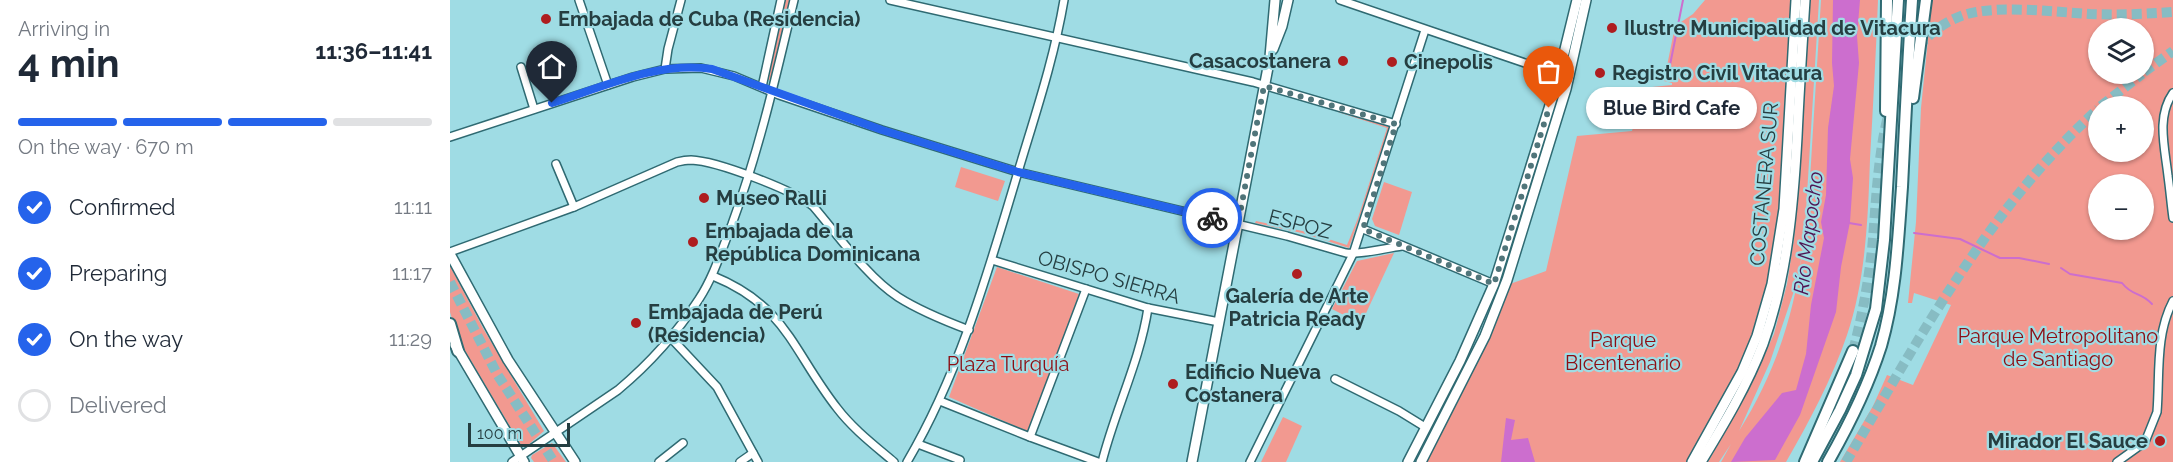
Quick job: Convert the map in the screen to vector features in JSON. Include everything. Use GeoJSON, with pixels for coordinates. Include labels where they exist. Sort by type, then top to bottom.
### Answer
{"type":"FeatureCollection","features":[{"type":"Feature","properties":{"kind":"highway"},"geometry":{"type":"LineString","coordinates":[[1887,0],[1885,78],[1889,166]]}},
{"type":"Feature","properties":{"kind":"highway"},"geometry":{"type":"LineString","coordinates":[[1812,462],[1847,396],[1871,330],[1881,276],[1898,0]]}},
{"type":"Feature","properties":{"kind":"highway"},"geometry":{"type":"LineString","coordinates":[[1828,462],[1867,385],[1885,330],[1895,272],[1912,0]]}},
{"type":"Feature","properties":{"kind":"highway"},"geometry":{"type":"LineString","coordinates":[[1904,152],[1926,0]]}},
{"type":"Feature","properties":{"kind":"highway"},"geometry":{"type":"LineString","coordinates":[[450,324],[458,351]]}},
{"type":"Feature","properties":{"kind":"highway"},"geometry":{"type":"LineString","coordinates":[[1805,462],[1853,351]]}},
{"type":"Feature","properties":{"kind":"main road"},"geometry":{"type":"LineString","coordinates":[[1192,462],[1270,57],[1275,0]]}},
{"type":"Feature","properties":{"kind":"main road"},"geometry":{"type":"LineString","coordinates":[[1270,57],[1282,26],[1288,0]]}},
{"type":"Feature","properties":{"kind":"main road"},"geometry":{"type":"LineString","coordinates":[[1408,462],[1460,361],[1494,284],[1559,75],[1576,0]]}},
{"type":"Feature","properties":{"kind":"main road"},"geometry":{"type":"LineString","coordinates":[[1421,462],[1485,336],[1500,300],[1523,233],[1569,78],[1586,0]]}},
{"type":"Feature","properties":{"kind":"main road","name":"COSTANERA SUR"},"geometry":{"type":"LineString","coordinates":[[1692,462],[1742,372],[1763,319],[1774,276],[1784,209],[1796,0]]}},
{"type":"Feature","properties":{"kind":"main road","name":"COSTANERA SUR"},"geometry":{"type":"LineString","coordinates":[[1701,462],[1735,404],[1757,359],[1782,276],[1793,207],[1804,0]]}},
{"type":"Feature","properties":{"kind":"main road"},"geometry":{"type":"LineString","coordinates":[[450,253],[508,360],[575,462]]}},
{"type":"Feature","properties":{"kind":"main road"},"geometry":{"type":"LineString","coordinates":[[450,336],[519,460]]}},
{"type":"Feature","properties":{"kind":"street"},"geometry":{"type":"LineString","coordinates":[[579,0],[608,85]]}},
{"type":"Feature","properties":{"kind":"street"},"geometry":{"type":"LineString","coordinates":[[665,69],[681,0]]}},
{"type":"Feature","properties":{"kind":"street"},"geometry":{"type":"LineString","coordinates":[[762,87],[781,0]]}},
{"type":"Feature","properties":{"kind":"street"},"geometry":{"type":"LineString","coordinates":[[519,460],[618,390],[671,338],[700,298],[713,276],[749,176],[794,0]]}},
{"type":"Feature","properties":{"kind":"street"},"geometry":{"type":"LineString","coordinates":[[890,0],[1264,86],[1396,124]]}},
{"type":"Feature","properties":{"kind":"street"},"geometry":{"type":"LineString","coordinates":[[907,462],[940,401],[969,330],[992,260],[1057,38],[1064,0]]}},
{"type":"Feature","properties":{"kind":"street"},"geometry":{"type":"LineString","coordinates":[[1340,0],[1569,78]]}},
{"type":"Feature","properties":{"kind":"street"},"geometry":{"type":"LineString","coordinates":[[1250,462],[1353,254],[1363,229],[1425,30]]}},
{"type":"Feature","properties":{"kind":"street"},"geometry":{"type":"LineString","coordinates":[[521,67],[534,109]]}},
{"type":"Feature","properties":{"kind":"street","name":"ESPOZ"},"geometry":{"type":"LineString","coordinates":[[450,138],[608,85],[665,69],[691,67],[712,69],[882,130],[1018,172],[1353,254],[1402,246]]}},
{"type":"Feature","properties":{"kind":"street"},"geometry":{"type":"LineString","coordinates":[[2173,93],[2168,99],[2163,116],[2163,138],[2173,218]]}},
{"type":"Feature","properties":{"kind":"street"},"geometry":{"type":"LineString","coordinates":[[450,253],[574,207],[677,162],[688,160],[749,176],[793,194],[813,206],[866,268],[896,296],[928,314],[969,330]]}},
{"type":"Feature","properties":{"kind":"street"},"geometry":{"type":"LineString","coordinates":[[556,164],[574,207]]}},
{"type":"Feature","properties":{"kind":"street","name":"ESPOZ"},"geometry":{"type":"LineString","coordinates":[[1363,229],[1494,284]]}},
{"type":"Feature","properties":{"kind":"street","name":"OBISPO SIERRA"},"geometry":{"type":"LineString","coordinates":[[992,260],[1148,308],[1219,322]]}},
{"type":"Feature","properties":{"kind":"street"},"geometry":{"type":"LineString","coordinates":[[713,276],[742,289],[770,311],[792,338],[837,409],[894,462]]}},
{"type":"Feature","properties":{"kind":"street"},"geometry":{"type":"LineString","coordinates":[[1030,438],[1086,289]]}},
{"type":"Feature","properties":{"kind":"street"},"geometry":{"type":"LineString","coordinates":[[2117,462],[2145,442],[2153,424],[2157,412],[2163,330],[2173,301]]}},
{"type":"Feature","properties":{"kind":"street"},"geometry":{"type":"LineString","coordinates":[[940,401],[1030,438],[1100,462],[1137,352],[1148,308]]}},
{"type":"Feature","properties":{"kind":"street"},"geometry":{"type":"LineString","coordinates":[[671,338],[717,387],[758,462]]}},
{"type":"Feature","properties":{"kind":"street"},"geometry":{"type":"LineString","coordinates":[[1335,379],[1399,411],[1425,427]]}},
{"type":"Feature","properties":{"kind":"street"},"geometry":{"type":"LineString","coordinates":[[659,462],[683,442]]}},
{"type":"Feature","properties":{"kind":"street"},"geometry":{"type":"LineString","coordinates":[[918,444],[960,460]]}},
{"type":"Feature","properties":{"kind":"street"},"geometry":{"type":"LineString","coordinates":[[740,462],[753,453]]}},
{"type":"Feature","properties":{"kind":"green space"},"geometry":{"type":"Polygon","coordinates":[[[784,0],[791,0],[773,81],[766,79],[784,0]]]}},
{"type":"Feature","properties":{"kind":"green space","name":"Parque Bicentenario"},"geometry":{"type":"Polygon","coordinates":[[[1705,0],[1792,0],[1781,192],[1777,233],[1766,294],[1746,353],[1688,462],[1424,462],[1510,284],[1546,271],[1577,136],[1632,131],[1638,111],[1645,110],[1642,88],[1672,85],[1664,81],[1675,26],[1693,14],[1705,0]]]}},
{"type":"Feature","properties":{"kind":"green space"},"geometry":{"type":"Polygon","coordinates":[[[1808,0],[1819,0],[1805,227],[1800,265],[1806,223],[1810,185],[1821,0],[1878,0],[1865,248],[1858,292],[1847,335],[1820,400],[1786,462],[1721,462],[1731,444],[1719,462],[1708,462],[1751,385],[1774,334],[1787,284],[1794,239],[1808,0]],[[1797,281],[1770,362],[1739,431],[1759,396],[1774,362],[1786,328],[1797,281]]]}},
{"type":"Feature","properties":{"kind":"green space","name":"Parque Metropolitano de Santiago"},"geometry":{"type":"Polygon","coordinates":[[[1932,0],[2173,0],[2173,462],[1840,462],[1873,406],[1887,375],[1913,385],[1951,305],[1914,293],[1912,303],[1908,303],[1916,222],[1921,108],[1932,0]]]}},
{"type":"Feature","properties":{"kind":"green space"},"geometry":{"type":"Polygon","coordinates":[[[1338,110],[1390,129],[1349,248],[1302,233],[1255,223],[1256,221],[1307,232],[1347,245],[1387,128],[1338,112],[1338,110]]]}},
{"type":"Feature","properties":{"kind":"green space"},"geometry":{"type":"Polygon","coordinates":[[[961,167],[1005,181],[998,201],[955,187],[961,167]]]}},
{"type":"Feature","properties":{"kind":"green space"},"geometry":{"type":"Polygon","coordinates":[[[1384,182],[1412,192],[1399,235],[1375,226],[1372,219],[1384,182]]]}},
{"type":"Feature","properties":{"kind":"green space"},"geometry":{"type":"Polygon","coordinates":[[[1394,253],[1361,324],[1332,309],[1357,261],[1394,253]]]}},
{"type":"Feature","properties":{"kind":"green space"},"geometry":{"type":"Polygon","coordinates":[[[450,266],[484,330],[544,431],[527,446],[521,445],[458,339],[450,312],[450,266]]]}},
{"type":"Feature","properties":{"kind":"green space","name":"Plaza Turquía"},"geometry":{"type":"Polygon","coordinates":[[[997,267],[1079,294],[1029,432],[949,397],[997,267]]]}},
{"type":"Feature","properties":{"kind":"green space"},"geometry":{"type":"Polygon","coordinates":[[[1283,417],[1302,426],[1286,462],[1261,462],[1283,417]]]}},
{"type":"Feature","properties":{"kind":"green space"},"geometry":{"type":"Polygon","coordinates":[[[552,443],[566,462],[534,462],[532,455],[552,443]]]}},
{"type":"Feature","properties":{"kind":"shaded area"},"geometry":{"type":"Polygon","coordinates":[[[1833,0],[1860,0],[1857,36],[1859,63],[1850,159],[1853,178],[1850,222],[1841,267],[1836,312],[1800,415],[1775,460],[1731,462],[1745,438],[1782,393],[1796,390],[1806,354],[1811,305],[1824,238],[1821,222],[1826,195],[1828,128],[1834,86],[1833,0]]]}},
{"type":"Feature","properties":{"kind":"shaded area"},"geometry":{"type":"Polygon","coordinates":[[[1506,418],[1515,420],[1511,440],[1528,438],[1535,462],[1501,462],[1506,418]]]}},
{"type":"Feature","properties":{"kind":"waterway"},"geometry":{"type":"LineString","coordinates":[[1667,80],[1683,0]]}},
{"type":"Feature","properties":{"kind":"waterway"},"geometry":{"type":"LineString","coordinates":[[1849,223],[1861,225]]}},
{"type":"Feature","properties":{"kind":"waterway"},"geometry":{"type":"LineString","coordinates":[[1914,233],[1960,239],[2000,258],[2019,258],[2049,264]]}},
{"type":"Feature","properties":{"kind":"waterway"},"geometry":{"type":"LineString","coordinates":[[2061,268],[2070,274],[2122,283],[2152,304]]}},
{"type":"Feature","properties":{"kind":"tunnel"},"geometry":{"type":"LineString","coordinates":[[1918,47],[1928,36],[1946,23],[1980,11],[2028,10],[2090,14],[2173,12]]}},
{"type":"Feature","properties":{"kind":"tunnel"},"geometry":{"type":"LineString","coordinates":[[2154,65],[2173,51]]}},
{"type":"Feature","properties":{"kind":"tunnel"},"geometry":{"type":"LineString","coordinates":[[1893,98],[1908,63]]}},
{"type":"Feature","properties":{"kind":"tunnel"},"geometry":{"type":"LineString","coordinates":[[2114,96],[2129,84]]}},
{"type":"Feature","properties":{"kind":"tunnel"},"geometry":{"type":"LineString","coordinates":[[1853,351],[1869,275],[1879,166],[1888,116]]}},
{"type":"Feature","properties":{"kind":"tunnel"},"geometry":{"type":"LineString","coordinates":[[1846,462],[1930,321],[1990,231],[2023,188],[2059,147],[2088,119]]}},
{"type":"Feature","properties":{"kind":"tunnel"},"geometry":{"type":"LineString","coordinates":[[450,282],[497,374],[554,462]]}},
{"type":"Feature","properties":{"kind":"way so far"},"geometry":{"type":"LineString","coordinates":[[1212,218],[1238,224],[1264,86],[1396,124],[1363,229],[1494,284],[1549,108]]}},
{"type":"Feature","properties":{"kind":"place","name":"Embajada de Cuba (Residencia)"},"geometry":{"type":"Point","coordinates":[546,19]}},
{"type":"Feature","properties":{"kind":"place","name":"Ilustre Municipalidad de Vitacura"},"geometry":{"type":"Point","coordinates":[1612,28]}},
{"type":"Feature","properties":{"kind":"place","name":"Casacostanera"},"geometry":{"type":"Point","coordinates":[1343,61]}},
{"type":"Feature","properties":{"kind":"place","name":"Cinepolis"},"geometry":{"type":"Point","coordinates":[1392,62]}},
{"type":"Feature","properties":{"kind":"place","name":"Registro Civil Vitacura"},"geometry":{"type":"Point","coordinates":[1600,73]}},
{"type":"Feature","properties":{"kind":"place","name":"Blue Bird Cafe"},"geometry":{"type":"Point","coordinates":[1549,108]}},
{"type":"Feature","properties":{"kind":"place","name":"Museo Ralli"},"geometry":{"type":"Point","coordinates":[704,198]}},
{"type":"Feature","properties":{"kind":"place","name":"Embajada de la República Dominicana"},"geometry":{"type":"Point","coordinates":[693,242]}},
{"type":"Feature","properties":{"kind":"place","name":"Galería de Arte Patricia Ready"},"geometry":{"type":"Point","coordinates":[1297,274]}},
{"type":"Feature","properties":{"kind":"place","name":"Embajada de Perú (Residencia)"},"geometry":{"type":"Point","coordinates":[636,323]}},
{"type":"Feature","properties":{"kind":"place","name":"Edificio Nueva Costanera"},"geometry":{"type":"Point","coordinates":[1173,384]}},
{"type":"Feature","properties":{"kind":"place","name":"Mirador El Sauce"},"geometry":{"type":"Point","coordinates":[2160,441]}},
{"type":"Feature","properties":{"kind":"route"},"geometry":{"type":"LineString","coordinates":[[552,103],[665,69],[691,67],[712,69],[779,95],[946,151],[1018,172],[1212,218]]}},
{"type":"Feature","properties":{"kind":"water label","name":"Río Mapocho"},"geometry":{"type":"Point","coordinates":[1808,233]}}]}
